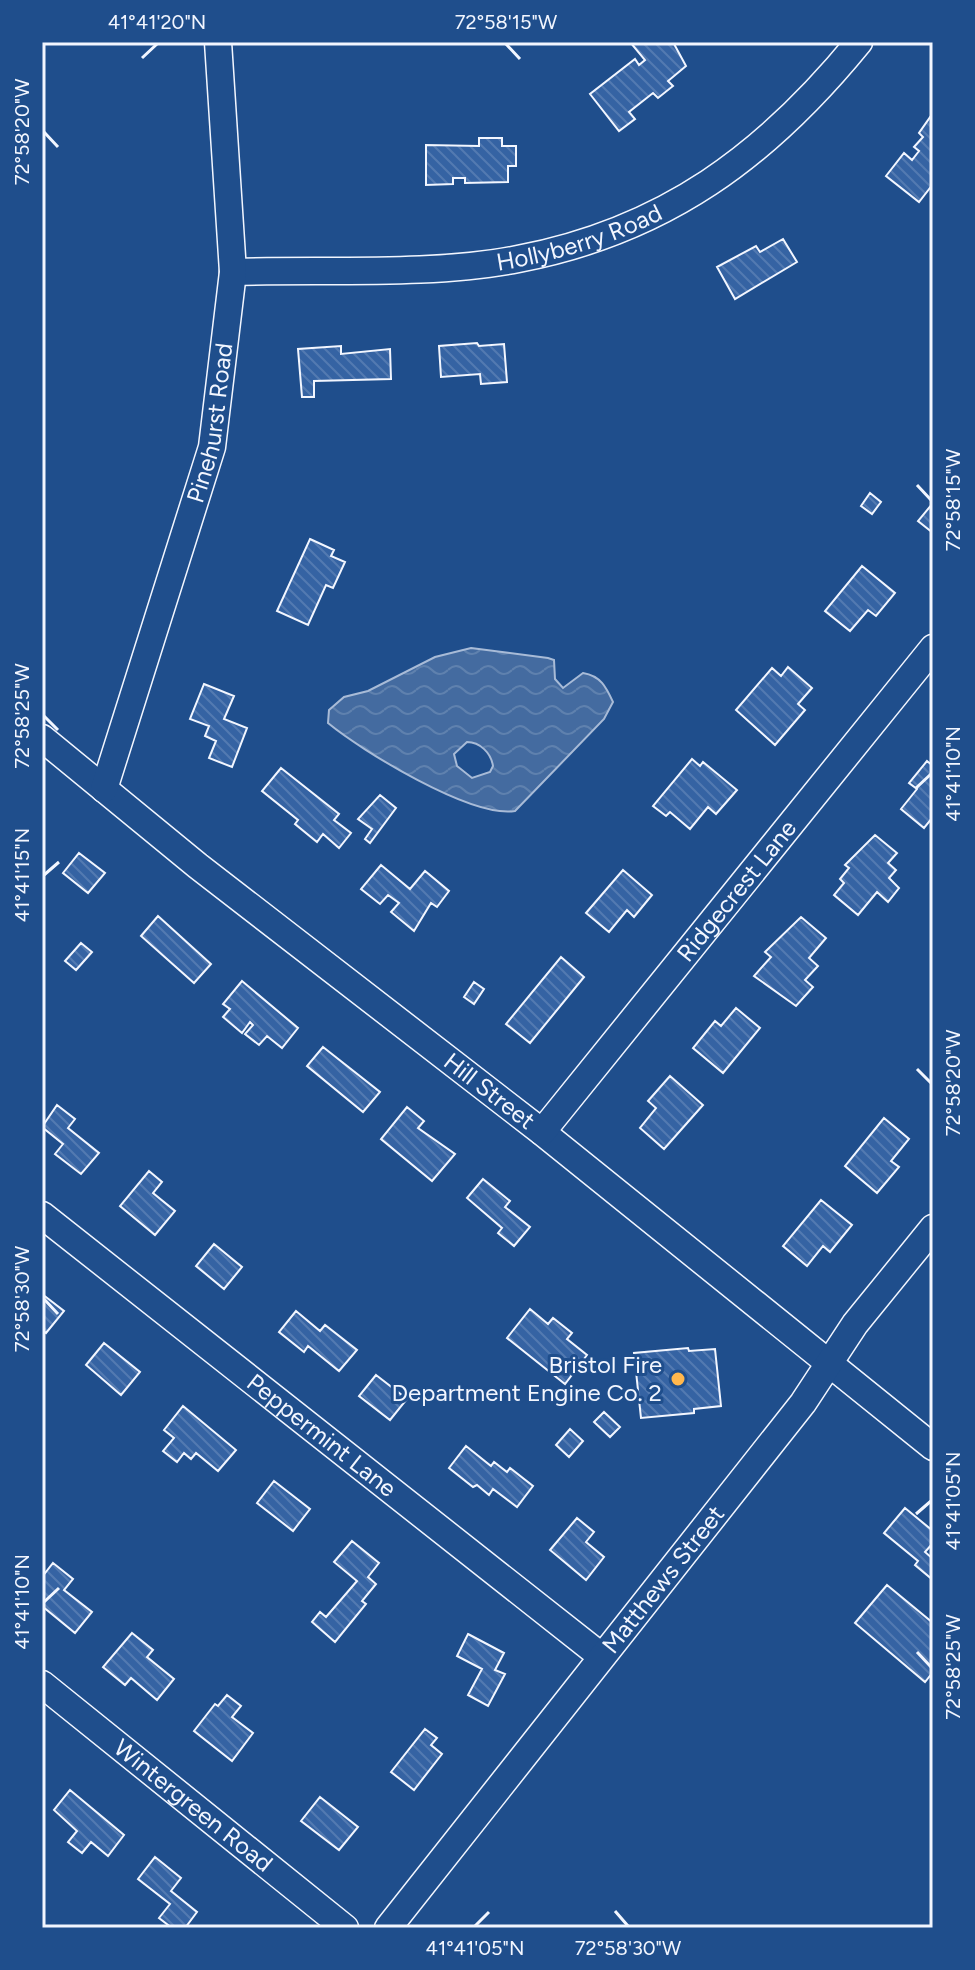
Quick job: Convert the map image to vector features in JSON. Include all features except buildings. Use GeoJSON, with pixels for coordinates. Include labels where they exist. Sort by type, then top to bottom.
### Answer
{"type":"FeatureCollection","features":[{"type":"Feature","properties":{"kind":"street","name":"Pinehurst Road"},"geometry":{"type":"LineString","coordinates":[[104,789],[212,447],[233,272],[218,42]]}},
{"type":"Feature","properties":{"kind":"street","name":"Hollyberry Road"},"geometry":{"type":"LineString","coordinates":[[233,272],[423,267],[517,259],[604,237],[688,198],[778,132],[816,95],[859,42]]}},
{"type":"Feature","properties":{"kind":"street","name":"Ridgecrest Lane"},"geometry":{"type":"LineString","coordinates":[[542,1132],[933,648]]}},
{"type":"Feature","properties":{"kind":"street","name":"Hill Street"},"geometry":{"type":"LineString","coordinates":[[42,738],[209,875],[542,1132],[933,1447]]}},
{"type":"Feature","properties":{"kind":"street","name":"Peppermint Lane"},"geometry":{"type":"LineString","coordinates":[[42,1215],[601,1656]]}},
{"type":"Feature","properties":{"kind":"street","name":"Matthews Street"},"geometry":{"type":"LineString","coordinates":[[388,1928],[803,1403],[855,1324],[933,1228]]}},
{"type":"Feature","properties":{"kind":"street","name":"Wintergreen Road"},"geometry":{"type":"LineString","coordinates":[[42,1684],[345,1928]]}},
{"type":"Feature","properties":{"kind":"water"},"geometry":{"type":"Polygon","coordinates":[[[471,648],[548,658],[554,660],[555,679],[563,688],[583,673],[589,674],[602,683],[613,702],[604,719],[515,811],[472,804],[445,794],[391,765],[328,723],[329,710],[344,697],[368,691],[435,657],[471,648]],[[467,742],[454,754],[457,766],[472,778],[490,772],[493,766],[484,749],[467,742]]]}},
{"type":"Feature","properties":{"kind":"place","name":"Bristol Fire Department Engine Co. 2"},"geometry":{"type":"Point","coordinates":[678,1379]}}]}
